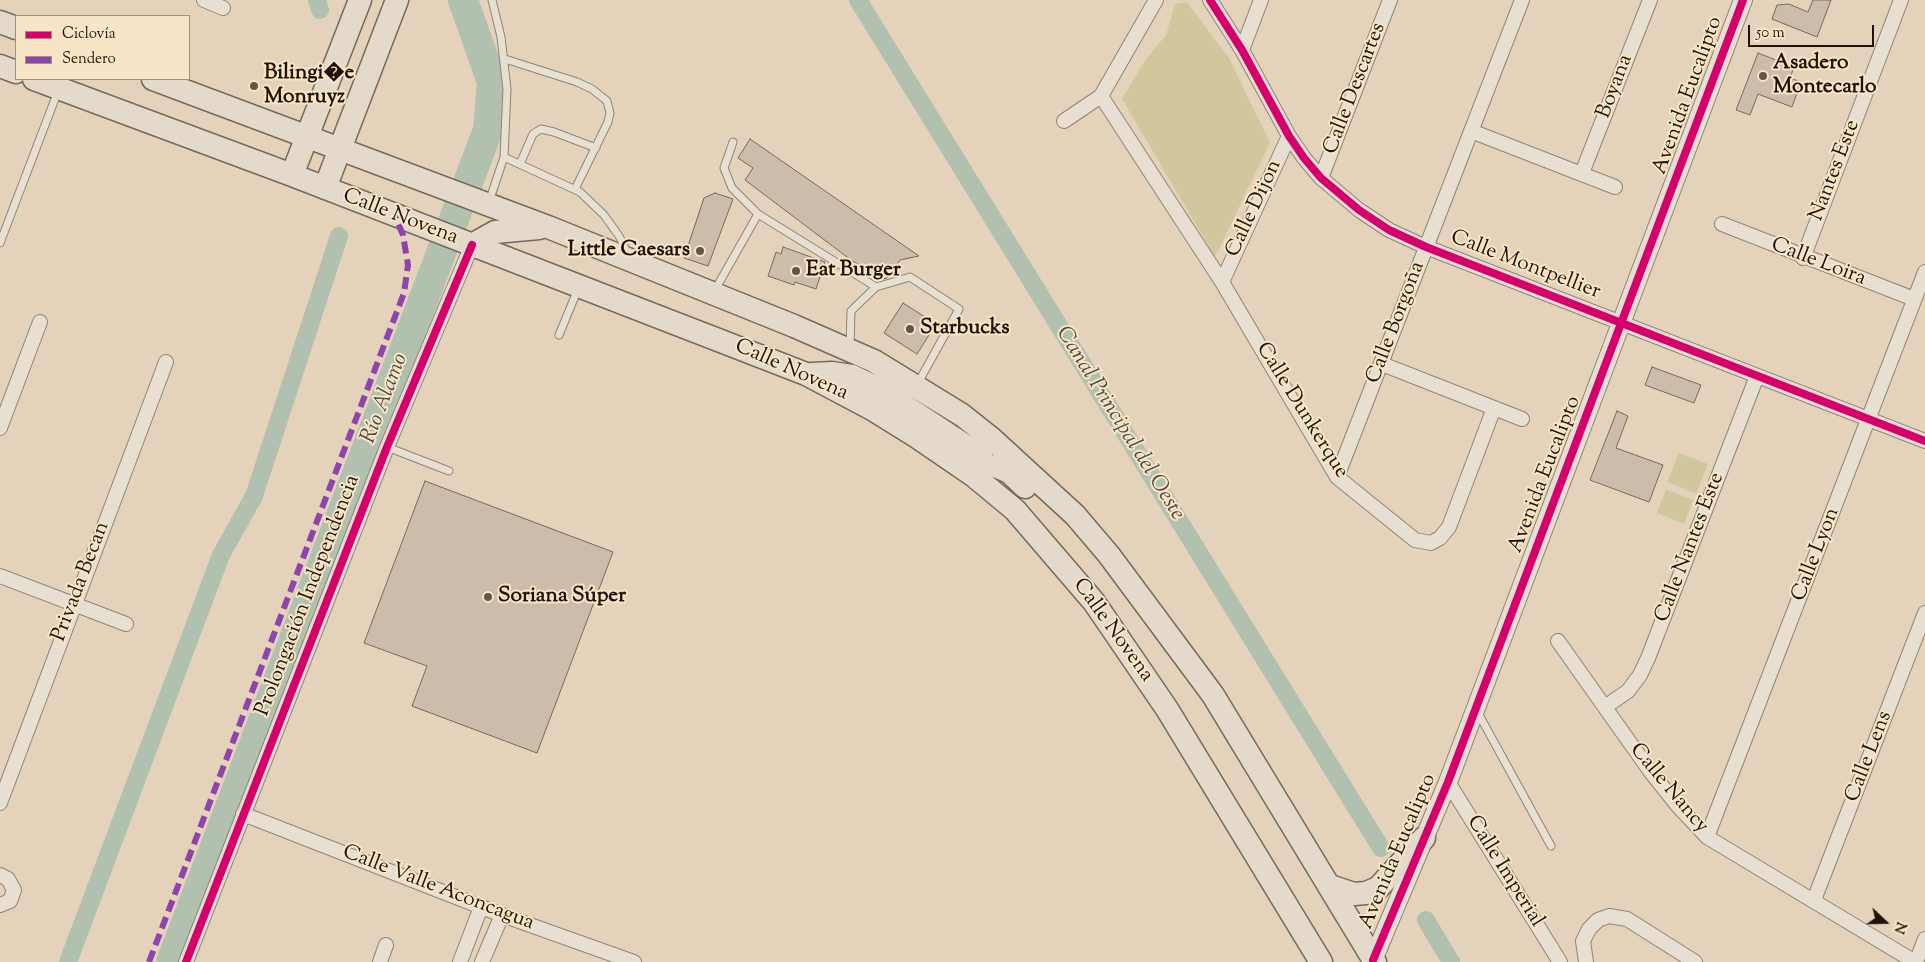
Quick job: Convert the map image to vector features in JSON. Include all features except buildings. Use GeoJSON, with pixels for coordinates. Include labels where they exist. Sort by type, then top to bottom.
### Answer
{"type":"FeatureCollection","features":[{"type":"Feature","properties":{"kind":"main road"},"geometry":{"type":"LineString","coordinates":[[292,175],[360,0]]}},
{"type":"Feature","properties":{"kind":"main road"},"geometry":{"type":"LineString","coordinates":[[325,188],[397,0]]}},
{"type":"Feature","properties":{"kind":"main road"},"geometry":{"type":"LineString","coordinates":[[0,22],[15,28]]}},
{"type":"Feature","properties":{"kind":"main road"},"geometry":{"type":"LineString","coordinates":[[0,66],[15,72]]}},
{"type":"Feature","properties":{"kind":"main road","name":"Calle Novena"},"geometry":{"type":"LineString","coordinates":[[37,80],[292,175],[806,374],[872,408],[974,476],[1015,510],[1094,602],[1167,709],[1321,962]]}},
{"type":"Feature","properties":{"kind":"main road","name":"Calle Novena"},"geometry":{"type":"LineString","coordinates":[[156,80],[548,227],[713,293],[874,361],[962,415],[991,438],[1076,515],[1109,555],[1142,603],[1213,695],[1374,961]]}},
{"type":"Feature","properties":{"kind":"main road"},"geometry":{"type":"LineString","coordinates":[[468,244],[495,232],[548,227]]}},
{"type":"Feature","properties":{"kind":"main road"},"geometry":{"type":"LineString","coordinates":[[806,374],[832,373],[852,376],[878,389],[975,452],[981,451],[991,438]]}},
{"type":"Feature","properties":{"kind":"main road"},"geometry":{"type":"LineString","coordinates":[[974,476],[984,467],[995,466],[1009,472],[1070,528],[1122,591],[1142,603]]}},
{"type":"Feature","properties":{"kind":"main road"},"geometry":{"type":"LineString","coordinates":[[1330,886],[1354,894],[1366,893],[1378,888],[1424,838]]}},
{"type":"Feature","properties":{"kind":"street"},"geometry":{"type":"LineString","coordinates":[[204,0],[223,8]]}},
{"type":"Feature","properties":{"kind":"street"},"geometry":{"type":"LineString","coordinates":[[1064,121],[1101,96],[1156,0]]}},
{"type":"Feature","properties":{"kind":"street","name":"Calle Montpellier"},"geometry":{"type":"LineString","coordinates":[[1210,0],[1242,50],[1289,136],[1321,178],[1359,210],[1389,230],[1426,247],[1925,441]]}},
{"type":"Feature","properties":{"kind":"street"},"geometry":{"type":"LineString","coordinates":[[1242,50],[1261,0]]}},
{"type":"Feature","properties":{"kind":"street","name":"Calle Descartes"},"geometry":{"type":"LineString","coordinates":[[1321,178],[1390,0]]}},
{"type":"Feature","properties":{"kind":"street","name":"Calle Borgoña"},"geometry":{"type":"LineString","coordinates":[[1337,478],[1522,0]]}},
{"type":"Feature","properties":{"kind":"street","name":"Boyana"},"geometry":{"type":"LineString","coordinates":[[1582,173],[1650,0]]}},
{"type":"Feature","properties":{"kind":"street","name":"Avenida Eucalipto"},"geometry":{"type":"LineString","coordinates":[[1374,961],[1448,782],[1743,0]]}},
{"type":"Feature","properties":{"kind":"street","name":"Nantes Este"},"geometry":{"type":"LineString","coordinates":[[1804,258],[1901,0]]}},
{"type":"Feature","properties":{"kind":"street","name":"Calle Dunkerque"},"geometry":{"type":"LineString","coordinates":[[1101,96],[1222,282],[1337,478],[1415,540],[1431,543],[1440,538],[1449,527],[1494,408]]}},
{"type":"Feature","properties":{"kind":"street"},"geometry":{"type":"LineString","coordinates":[[1471,131],[1615,187]]}},
{"type":"Feature","properties":{"kind":"street","name":"Calle Dijon"},"geometry":{"type":"LineString","coordinates":[[1222,282],[1289,136]]}},
{"type":"Feature","properties":{"kind":"street","name":"Calle Loira"},"geometry":{"type":"LineString","coordinates":[[1722,224],[1914,300]]}},
{"type":"Feature","properties":{"kind":"street","name":"Prolongación Independencia"},"geometry":{"type":"LineString","coordinates":[[186,962],[468,244]]}},
{"type":"Feature","properties":{"kind":"street","name":"Calle Lyon"},"geometry":{"type":"LineString","coordinates":[[1707,837],[1925,272]]}},
{"type":"Feature","properties":{"kind":"street"},"geometry":{"type":"LineString","coordinates":[[0,428],[40,322]]}},
{"type":"Feature","properties":{"kind":"street","name":"Privada Becan"},"geometry":{"type":"LineString","coordinates":[[0,803],[166,362]]}},
{"type":"Feature","properties":{"kind":"street"},"geometry":{"type":"LineString","coordinates":[[1382,364],[1522,419]]}},
{"type":"Feature","properties":{"kind":"street","name":"Calle Nantes Este"},"geometry":{"type":"LineString","coordinates":[[1605,707],[1628,691],[1640,675],[1648,658],[1757,376]]}},
{"type":"Feature","properties":{"kind":"street"},"geometry":{"type":"LineString","coordinates":[[0,576],[126,624]]}},
{"type":"Feature","properties":{"kind":"street","name":"Calle Lens"},"geometry":{"type":"LineString","coordinates":[[1814,900],[1925,614]]}},
{"type":"Feature","properties":{"kind":"street","name":"Calle Nancy"},"geometry":{"type":"LineString","coordinates":[[1558,641],[1650,771],[1677,805],[1707,837],[1915,962]]}},
{"type":"Feature","properties":{"kind":"street","name":"Calle Imperial"},"geometry":{"type":"LineString","coordinates":[[1448,782],[1560,962]]}},
{"type":"Feature","properties":{"kind":"street","name":"Calle Valle Aconcagua"},"geometry":{"type":"LineString","coordinates":[[243,814],[502,915],[634,962]]}},
{"type":"Feature","properties":{"kind":"street"},"geometry":{"type":"LineString","coordinates":[[0,875],[8,880],[14,890],[10,901],[0,905]]}},
{"type":"Feature","properties":{"kind":"street"},"geometry":{"type":"LineString","coordinates":[[460,962],[481,907]]}},
{"type":"Feature","properties":{"kind":"street"},"geometry":{"type":"LineString","coordinates":[[482,962],[502,915]]}},
{"type":"Feature","properties":{"kind":"street"},"geometry":{"type":"LineString","coordinates":[[1586,962],[1583,941],[1589,929],[1598,920],[1609,916],[1626,920],[1695,962]]}},
{"type":"Feature","properties":{"kind":"street"},"geometry":{"type":"LineString","coordinates":[[1915,962],[1925,939]]}},
{"type":"Feature","properties":{"kind":"street"},"geometry":{"type":"LineString","coordinates":[[380,962],[386,945]]}},
{"type":"Feature","properties":{"kind":"lane"},"geometry":{"type":"LineString","coordinates":[[484,203],[504,157],[507,89],[505,59],[492,0]]}},
{"type":"Feature","properties":{"kind":"lane"},"geometry":{"type":"LineString","coordinates":[[505,59],[577,82],[592,89],[607,101],[610,113],[596,148],[575,189]]}},
{"type":"Feature","properties":{"kind":"lane"},"geometry":{"type":"LineString","coordinates":[[0,242],[59,88]]}},
{"type":"Feature","properties":{"kind":"lane"},"geometry":{"type":"LineString","coordinates":[[520,164],[533,134],[541,129],[596,148]]}},
{"type":"Feature","properties":{"kind":"lane"},"geometry":{"type":"LineString","coordinates":[[734,142],[724,168],[732,188],[758,214],[876,287]]}},
{"type":"Feature","properties":{"kind":"lane"},"geometry":{"type":"LineString","coordinates":[[504,157],[575,189],[591,201],[620,236],[630,260]]}},
{"type":"Feature","properties":{"kind":"lane"},"geometry":{"type":"LineString","coordinates":[[713,293],[758,214]]}},
{"type":"Feature","properties":{"kind":"lane"},"geometry":{"type":"LineString","coordinates":[[850,350],[851,311],[876,287],[910,277],[959,308],[917,386]]}},
{"type":"Feature","properties":{"kind":"lane"},"geometry":{"type":"LineString","coordinates":[[559,335],[579,286]]}},
{"type":"Feature","properties":{"kind":"lane"},"geometry":{"type":"LineString","coordinates":[[387,447],[449,471]]}},
{"type":"Feature","properties":{"kind":"lane"},"geometry":{"type":"LineString","coordinates":[[1475,708],[1551,846]]}},
{"type":"Feature","properties":{"kind":"shaded area"},"geometry":{"type":"Polygon","coordinates":[[[1187,2],[1229,58],[1270,143],[1215,257],[1122,99],[1144,62],[1166,35],[1175,4],[1187,2]]]}},
{"type":"Feature","properties":{"kind":"shaded area"},"geometry":{"type":"Polygon","coordinates":[[[1679,453],[1708,464],[1696,494],[1667,482],[1679,453]]]}},
{"type":"Feature","properties":{"kind":"shaded area"},"geometry":{"type":"Polygon","coordinates":[[[1666,489],[1693,500],[1684,524],[1657,513],[1666,489]]]}},
{"type":"Feature","properties":{"kind":"waterway"},"geometry":{"type":"LineString","coordinates":[[317,0],[320,10]]}},
{"type":"Feature","properties":{"kind":"waterway","name":"Río Alamo"},"geometry":{"type":"LineString","coordinates":[[171,962],[488,130],[492,82],[463,0]]}},
{"type":"Feature","properties":{"kind":"waterway","name":"Canal Principal del Oeste"},"geometry":{"type":"LineString","coordinates":[[858,0],[1381,848]]}},
{"type":"Feature","properties":{"kind":"waterway"},"geometry":{"type":"LineString","coordinates":[[68,962],[221,555],[254,496],[339,236]]}},
{"type":"Feature","properties":{"kind":"waterway","name":"Canal Principal del Oeste"},"geometry":{"type":"LineString","coordinates":[[1426,920],[1451,962]]}},
{"type":"Feature","properties":{"kind":"marked path"},"geometry":{"type":"LineString","coordinates":[[149,962],[404,293],[408,265],[403,235],[395,216]]}},
{"type":"Feature","properties":{"kind":"cycle path"},"geometry":{"type":"LineString","coordinates":[[1210,0],[1242,50],[1289,136],[1304,158],[1321,178],[1359,210],[1389,230],[1426,247],[1925,441]]}},
{"type":"Feature","properties":{"kind":"cycle path"},"geometry":{"type":"LineString","coordinates":[[1373,960],[1448,782],[1743,0]]}},
{"type":"Feature","properties":{"kind":"cycle path"},"geometry":{"type":"LineString","coordinates":[[186,962],[387,447],[472,245]]}},
{"type":"Feature","properties":{"kind":"place","name":"Asadero Montecarlo"},"geometry":{"type":"Point","coordinates":[1763,76]}},
{"type":"Feature","properties":{"kind":"place","name":"Bilingi�e Monruyz"},"geometry":{"type":"Point","coordinates":[254,86]}},
{"type":"Feature","properties":{"kind":"place","name":"Little Caesars"},"geometry":{"type":"Point","coordinates":[700,251]}},
{"type":"Feature","properties":{"kind":"place","name":"Eat Burger"},"geometry":{"type":"Point","coordinates":[796,271]}},
{"type":"Feature","properties":{"kind":"place","name":"Starbucks"},"geometry":{"type":"Point","coordinates":[910,329]}},
{"type":"Feature","properties":{"kind":"place","name":"Soriana Súper"},"geometry":{"type":"Point","coordinates":[488,597]}}]}
